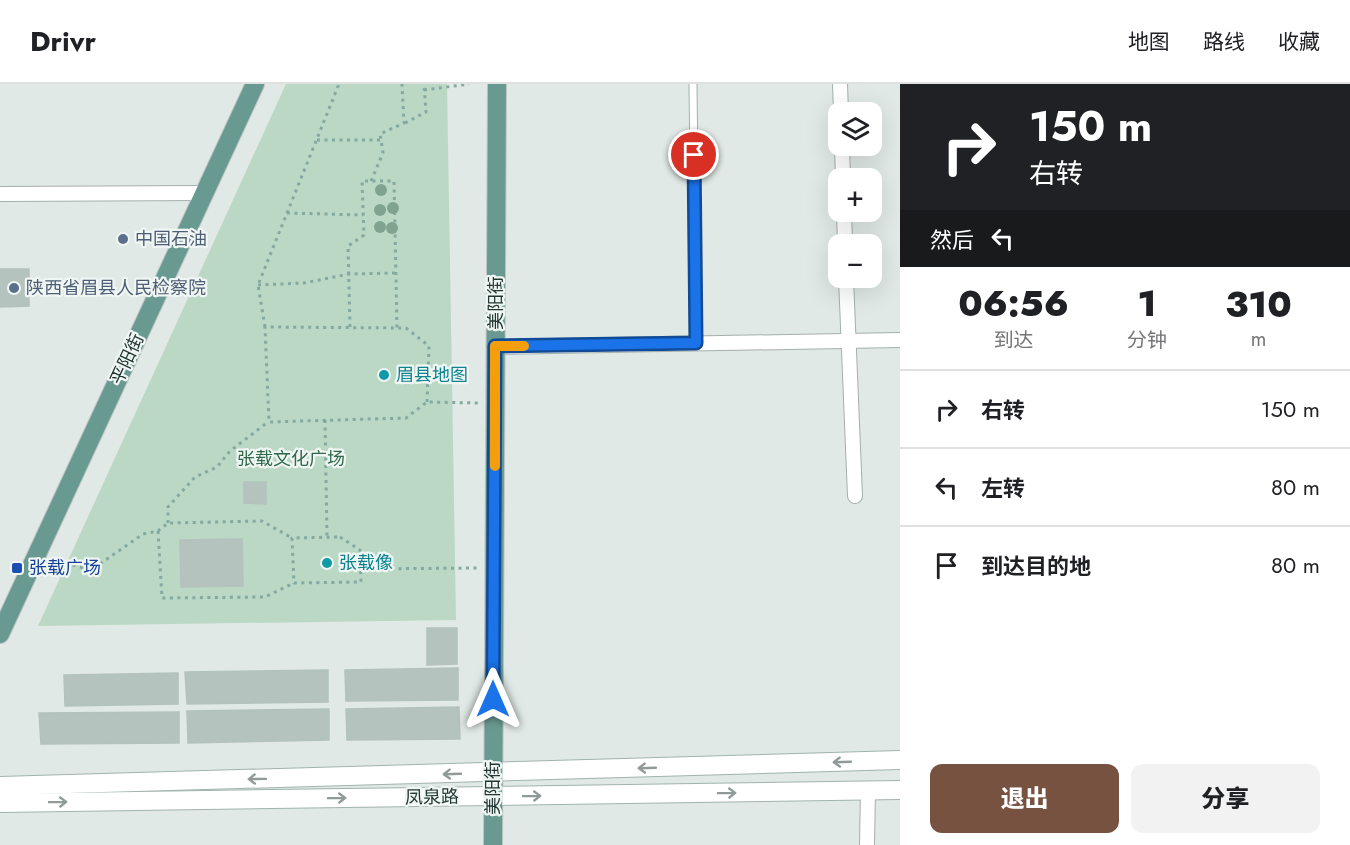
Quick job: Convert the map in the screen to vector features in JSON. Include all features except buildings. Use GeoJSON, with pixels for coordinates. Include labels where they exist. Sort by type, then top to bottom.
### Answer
{"type":"FeatureCollection","features":[{"type":"Feature","properties":{"kind":"main road","name":"平阳街"},"geometry":{"type":"LineString","coordinates":[[0,634],[255,84]]}},
{"type":"Feature","properties":{"kind":"main road","name":"美阳街"},"geometry":{"type":"LineString","coordinates":[[493,845],[497,84]]}},
{"type":"Feature","properties":{"kind":"main road"},"geometry":{"type":"LineString","coordinates":[[0,786],[900,760]]}},
{"type":"Feature","properties":{"kind":"main road","name":"凤泉路"},"geometry":{"type":"LineString","coordinates":[[0,802],[900,790]]}},
{"type":"Feature","properties":{"kind":"street"},"geometry":{"type":"LineString","coordinates":[[840,84],[841,102]]}},
{"type":"Feature","properties":{"kind":"street"},"geometry":{"type":"LineString","coordinates":[[0,194],[204,194]]}},
{"type":"Feature","properties":{"kind":"street"},"geometry":{"type":"LineString","coordinates":[[846,288],[855,496]]}},
{"type":"Feature","properties":{"kind":"street"},"geometry":{"type":"LineString","coordinates":[[495,346],[900,340]]}},
{"type":"Feature","properties":{"kind":"street"},"geometry":{"type":"LineString","coordinates":[[867,845],[868,790]]}},
{"type":"Feature","properties":{"kind":"lane"},"geometry":{"type":"LineString","coordinates":[[693,84],[696,343]]}},
{"type":"Feature","properties":{"kind":"path"},"geometry":{"type":"LineString","coordinates":[[269,422],[265,327],[258,285],[339,84]]}},
{"type":"Feature","properties":{"kind":"path"},"geometry":{"type":"LineString","coordinates":[[402,84],[404,123]]}},
{"type":"Feature","properties":{"kind":"path"},"geometry":{"type":"LineString","coordinates":[[371,181],[375,167],[383,153],[380,134],[426,112],[424,84]]}},
{"type":"Feature","properties":{"kind":"path"},"geometry":{"type":"LineString","coordinates":[[424,90],[469,84]]}},
{"type":"Feature","properties":{"kind":"path"},"geometry":{"type":"LineString","coordinates":[[316,140],[381,140]]}},
{"type":"Feature","properties":{"kind":"path"},"geometry":{"type":"LineString","coordinates":[[350,327],[348,246],[364,235],[362,181],[394,181],[397,327]]}},
{"type":"Feature","properties":{"kind":"path"},"geometry":{"type":"LineString","coordinates":[[287,213],[364,215]]}},
{"type":"Feature","properties":{"kind":"path"},"geometry":{"type":"LineString","coordinates":[[258,285],[304,284],[349,274],[396,273]]}},
{"type":"Feature","properties":{"kind":"path"},"geometry":{"type":"LineString","coordinates":[[265,327],[406,328],[429,346],[427,402]]}},
{"type":"Feature","properties":{"kind":"path"},"geometry":{"type":"LineString","coordinates":[[168,523],[168,507],[195,477],[217,467],[230,451],[269,422],[406,418],[427,402],[495,403]]}},
{"type":"Feature","properties":{"kind":"path"},"geometry":{"type":"LineString","coordinates":[[325,420],[327,537]]}},
{"type":"Feature","properties":{"kind":"path"},"geometry":{"type":"LineString","coordinates":[[36,556],[91,570],[143,534],[158,531],[168,523],[262,521],[292,538],[340,537],[360,550],[361,582],[294,583],[265,597],[162,598],[158,531]]}},
{"type":"Feature","properties":{"kind":"path"},"geometry":{"type":"LineString","coordinates":[[292,538],[294,583]]}},
{"type":"Feature","properties":{"kind":"path"},"geometry":{"type":"LineString","coordinates":[[361,569],[494,567]]}},
{"type":"Feature","properties":{"kind":"green space","name":"张载文化广场"},"geometry":{"type":"Polygon","coordinates":[[[286,84],[447,84],[456,620],[38,626],[286,84]]]}},
{"type":"Feature","properties":{"kind":"slow traffic"},"geometry":{"type":"LineString","coordinates":[[495,466],[495,346],[524,346]]}},
{"type":"Feature","properties":{"kind":"place","name":"中国石油"},"geometry":{"type":"Point","coordinates":[123,239]}},
{"type":"Feature","properties":{"kind":"place","name":"陕西省眉县人民检察院"},"geometry":{"type":"Point","coordinates":[14,288]}},
{"type":"Feature","properties":{"kind":"place","name":"眉县地图"},"geometry":{"type":"Point","coordinates":[384,375]}},
{"type":"Feature","properties":{"kind":"place","name":"张载像"},"geometry":{"type":"Point","coordinates":[327,563]}},
{"type":"Feature","properties":{"kind":"place","name":"张载广场"},"geometry":{"type":"Point","coordinates":[17,568]}},
{"type":"Feature","properties":{"kind":"route"},"geometry":{"type":"LineString","coordinates":[[493,699],[495,346],[696,343],[694,155]]}}]}
